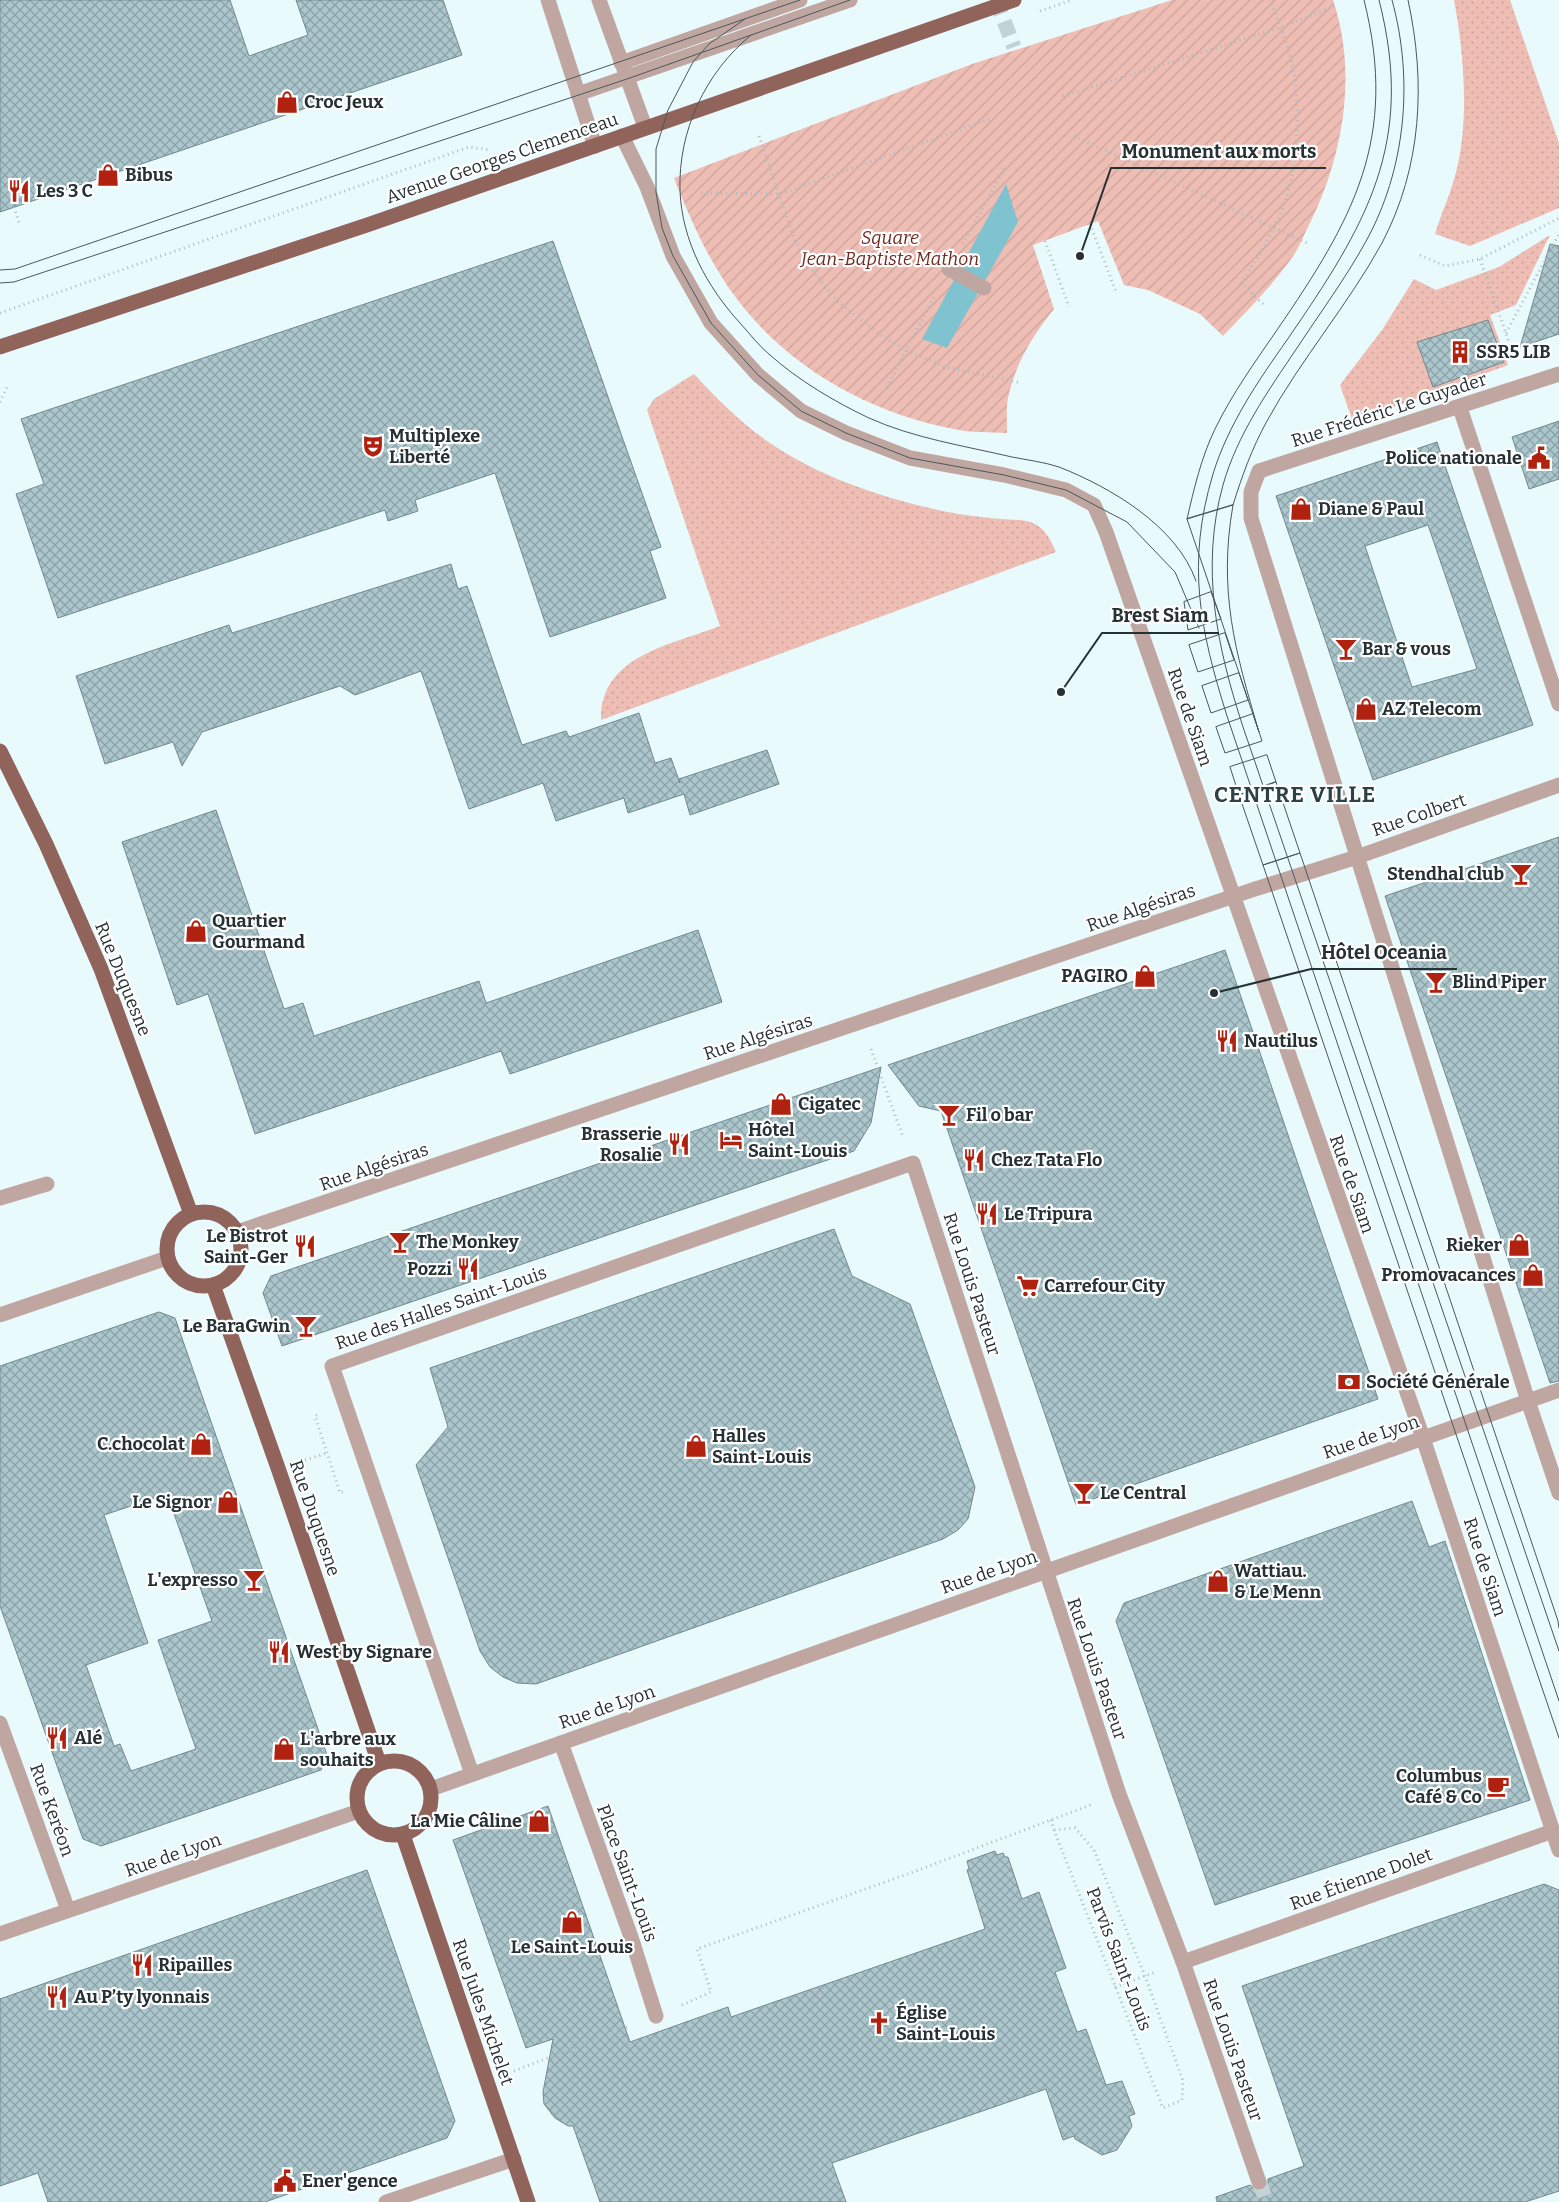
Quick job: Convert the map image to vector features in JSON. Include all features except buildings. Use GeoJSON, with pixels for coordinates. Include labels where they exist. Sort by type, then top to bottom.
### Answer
{"type":"FeatureCollection","features":[{"type":"Feature","properties":{"kind":"main road","name":"Avenue Georges Clemenceau"},"geometry":{"type":"LineString","coordinates":[[0,347],[361,227],[1014,0]]}},
{"type":"Feature","properties":{"kind":"main road","name":"Rue Duquesne"},"geometry":{"type":"LineString","coordinates":[[0,738],[3,757],[46,844],[101,969],[191,1214]]}},
{"type":"Feature","properties":{"kind":"main road"},"geometry":{"type":"LineString","coordinates":[[207,1212],[223,1217],[237,1232],[241,1256],[236,1269],[225,1279],[213,1286],[198,1286],[184,1281],[174,1271],[167,1258],[167,1244],[172,1230],[180,1220],[191,1214],[207,1212]]}},
{"type":"Feature","properties":{"kind":"main road","name":"Rue Duquesne"},"geometry":{"type":"LineString","coordinates":[[213,1286],[278,1468],[379,1764]]}},
{"type":"Feature","properties":{"kind":"main road"},"geometry":{"type":"LineString","coordinates":[[392,1760],[405,1762],[417,1768],[426,1777],[431,1789],[432,1803],[427,1818],[416,1828],[403,1835],[389,1836],[376,1831],[366,1823],[358,1811],[357,1797],[360,1783],[367,1772],[379,1764],[392,1760]]}},
{"type":"Feature","properties":{"kind":"main road","name":"Rue Jules Michelet"},"geometry":{"type":"LineString","coordinates":[[403,1835],[528,2202]]}},
{"type":"Feature","properties":{"kind":"street"},"geometry":{"type":"LineString","coordinates":[[548,0],[595,146]]}},
{"type":"Feature","properties":{"kind":"street"},"geometry":{"type":"LineString","coordinates":[[599,0],[645,128]]}},
{"type":"Feature","properties":{"kind":"street"},"geometry":{"type":"LineString","coordinates":[[621,63],[800,0]]}},
{"type":"Feature","properties":{"kind":"street"},"geometry":{"type":"LineString","coordinates":[[578,94],[850,0]]}},
{"type":"Feature","properties":{"kind":"street","name":"Rue de Siam"},"geometry":{"type":"LineString","coordinates":[[622,136],[647,187],[673,256],[711,323],[758,376],[801,411],[846,433],[910,458],[1004,475],[1066,490],[1094,505],[1106,532],[1232,897],[1423,1438],[1559,1850]]}},
{"type":"Feature","properties":{"kind":"street"},"geometry":{"type":"LineString","coordinates":[[949,268],[984,288]]}},
{"type":"Feature","properties":{"kind":"street","name":"Rue Frédéric Le Guyader"},"geometry":{"type":"LineString","coordinates":[[1356,857],[1313,710],[1251,518],[1251,492],[1259,471],[1460,408],[1559,374]]}},
{"type":"Feature","properties":{"kind":"street"},"geometry":{"type":"LineString","coordinates":[[1460,408],[1559,704]]}},
{"type":"Feature","properties":{"kind":"street","name":"Rue Colbert"},"geometry":{"type":"LineString","coordinates":[[1290,878],[1356,857],[1559,785]]}},
{"type":"Feature","properties":{"kind":"street"},"geometry":{"type":"LineString","coordinates":[[1356,857],[1559,1493]]}},
{"type":"Feature","properties":{"kind":"street","name":"Rue Algésiras"},"geometry":{"type":"LineString","coordinates":[[237,1232],[1290,878]]}},
{"type":"Feature","properties":{"kind":"street","name":"Rue Louis Pasteur"},"geometry":{"type":"LineString","coordinates":[[913,1163],[1119,1794],[1183,1962],[1259,2182]]}},
{"type":"Feature","properties":{"kind":"street","name":"Rue des Halles Saint-Louis"},"geometry":{"type":"LineString","coordinates":[[472,1774],[332,1366],[913,1163]]}},
{"type":"Feature","properties":{"kind":"street"},"geometry":{"type":"LineString","coordinates":[[0,1198],[47,1184]]}},
{"type":"Feature","properties":{"kind":"street"},"geometry":{"type":"LineString","coordinates":[[0,1315],[167,1258]]}},
{"type":"Feature","properties":{"kind":"street","name":"Rue de Lyon"},"geometry":{"type":"LineString","coordinates":[[431,1789],[1559,1390]]}},
{"type":"Feature","properties":{"kind":"street","name":"Rue Keréon"},"geometry":{"type":"LineString","coordinates":[[0,1723],[68,1910]]}},
{"type":"Feature","properties":{"kind":"street","name":"Place Saint-Louis"},"geometry":{"type":"LineString","coordinates":[[560,1743],[631,1937],[656,2016]]}},
{"type":"Feature","properties":{"kind":"street","name":"Rue de Lyon"},"geometry":{"type":"LineString","coordinates":[[0,1934],[358,1811]]}},
{"type":"Feature","properties":{"kind":"street","name":"Rue Étienne Dolet"},"geometry":{"type":"LineString","coordinates":[[1183,1962],[1552,1831]]}},
{"type":"Feature","properties":{"kind":"street"},"geometry":{"type":"LineString","coordinates":[[386,2202],[514,2159]]}},
{"type":"Feature","properties":{"kind":"path"},"geometry":{"type":"LineString","coordinates":[[1263,304],[1241,283],[1274,228],[1291,182],[1296,139],[1297,93],[1290,53],[1270,0]]}},
{"type":"Feature","properties":{"kind":"path"},"geometry":{"type":"LineString","coordinates":[[1063,96],[1279,28],[1337,5]]}},
{"type":"Feature","properties":{"kind":"path"},"geometry":{"type":"LineString","coordinates":[[701,193],[780,194],[990,119]]}},
{"type":"Feature","properties":{"kind":"path"},"geometry":{"type":"LineString","coordinates":[[759,136],[794,238],[814,272],[837,302],[881,335],[905,350],[946,367],[1020,383]]}},
{"type":"Feature","properties":{"kind":"path"},"geometry":{"type":"LineString","coordinates":[[1074,136],[1310,244]]}},
{"type":"Feature","properties":{"kind":"path"},"geometry":{"type":"LineString","coordinates":[[0,314],[469,147],[490,150]]}},
{"type":"Feature","properties":{"kind":"path"},"geometry":{"type":"LineString","coordinates":[[14,207],[20,226]]}},
{"type":"Feature","properties":{"kind":"path"},"geometry":{"type":"LineString","coordinates":[[1420,255],[1445,266],[1480,259],[1559,218]]}},
{"type":"Feature","properties":{"kind":"path"},"geometry":{"type":"LineString","coordinates":[[1090,224],[1116,292]]}},
{"type":"Feature","properties":{"kind":"path"},"geometry":{"type":"LineString","coordinates":[[887,234],[949,268]]}},
{"type":"Feature","properties":{"kind":"path"},"geometry":{"type":"LineString","coordinates":[[1480,259],[1506,333],[1559,234]]}},
{"type":"Feature","properties":{"kind":"path"},"geometry":{"type":"LineString","coordinates":[[1045,241],[1068,307]]}},
{"type":"Feature","properties":{"kind":"path"},"geometry":{"type":"LineString","coordinates":[[887,387],[905,350]]}},
{"type":"Feature","properties":{"kind":"path"},"geometry":{"type":"LineString","coordinates":[[0,402],[8,385]]}},
{"type":"Feature","properties":{"kind":"path"},"geometry":{"type":"LineString","coordinates":[[861,1023],[913,1163]]}},
{"type":"Feature","properties":{"kind":"path"},"geometry":{"type":"LineString","coordinates":[[315,1416],[340,1493]]}},
{"type":"Feature","properties":{"kind":"path"},"geometry":{"type":"LineString","coordinates":[[487,2081],[656,2016],[711,1992],[697,1949],[916,1871],[1119,1794]]}},
{"type":"Feature","properties":{"kind":"path","name":"Parvis Saint-Louis"},"geometry":{"type":"LineString","coordinates":[[1051,1820],[1054,1830],[1115,1988],[1163,2108],[1182,2100],[1183,2081],[1145,1976],[1094,1850],[1075,1828],[1054,1830]]}},
{"type":"Feature","properties":{"kind":"path"},"geometry":{"type":"LineString","coordinates":[[1115,1988],[1145,1976]]}},
{"type":"Feature","properties":{"kind":"green space","name":"Square Jean-Baptiste Mathon"},"geometry":{"type":"Polygon","coordinates":[[[1172,0],[1333,0],[1341,28],[1345,57],[1343,115],[1331,172],[1321,199],[1294,255],[1267,289],[1223,336],[1200,314],[1148,290],[1124,285],[1098,221],[1033,245],[1054,309],[1032,340],[1015,373],[1007,402],[1007,433],[960,430],[923,422],[892,412],[862,399],[806,366],[758,324],[737,299],[701,241],[674,178],[972,64],[1172,0]]]}},
{"type":"Feature","properties":{"kind":"green space"},"geometry":{"type":"Polygon","coordinates":[[[1454,0],[1510,0],[1559,143],[1559,208],[1470,246],[1435,234],[1455,176],[1463,134],[1463,65],[1454,0]]]}},
{"type":"Feature","properties":{"kind":"green space"},"geometry":{"type":"Polygon","coordinates":[[[1550,235],[1516,305],[1490,315],[1508,365],[1353,422],[1340,385],[1382,330],[1414,279],[1436,290],[1499,267],[1550,235]]]}},
{"type":"Feature","properties":{"kind":"green space"},"geometry":{"type":"Polygon","coordinates":[[[694,374],[747,426],[787,454],[829,476],[874,493],[920,506],[964,515],[1021,520],[1033,523],[1045,532],[1056,552],[601,720],[604,698],[612,681],[626,667],[642,656],[661,647],[720,626],[647,410],[654,399],[694,374]]]}},
{"type":"Feature","properties":{"kind":"water"},"geometry":{"type":"Polygon","coordinates":[[[1006,184],[1018,222],[947,348],[922,339],[1006,184]]]}},
{"type":"Feature","properties":{"kind":"tunnel"},"geometry":{"type":"LineString","coordinates":[[996,0],[1014,47]]}},
{"type":"Feature","properties":{"kind":"tunnel"},"geometry":{"type":"LineString","coordinates":[[1259,2182],[1267,2202]]}},
{"type":"Feature","properties":{"kind":"tram line"},"geometry":{"type":"LineString","coordinates":[[0,270],[15,269],[800,0]]}},
{"type":"Feature","properties":{"kind":"tram line"},"geometry":{"type":"LineString","coordinates":[[0,283],[14,282],[627,79],[850,0]]}},
{"type":"Feature","properties":{"kind":"tram line"},"geometry":{"type":"LineString","coordinates":[[1364,0],[1373,50],[1376,95],[1372,136],[1362,175],[1347,213],[1328,251],[1236,391],[1215,429],[1202,462],[1187,519],[1233,505],[1248,462],[1267,421],[1280,398],[1369,266],[1395,214],[1413,154],[1417,124],[1417,62],[1408,0]]}},
{"type":"Feature","properties":{"kind":"tram line"},"geometry":{"type":"LineString","coordinates":[[1379,0],[1389,51],[1391,98],[1387,141],[1376,181],[1361,220],[1340,259],[1255,387],[1235,421],[1219,456],[1205,507],[1200,538],[1198,567],[1200,596],[1210,655],[1227,716],[1559,1701]]}},
{"type":"Feature","properties":{"kind":"tram line"},"geometry":{"type":"LineString","coordinates":[[1392,0],[1399,30],[1403,61],[1404,93],[1402,124],[1390,185],[1379,215],[1365,243],[1341,283],[1254,414],[1236,449],[1223,485],[1216,516],[1212,577],[1215,607],[1219,637],[1243,727],[1559,1651]]}},
{"type":"Feature","properties":{"kind":"tram line"},"geometry":{"type":"LineString","coordinates":[[745,19],[709,44],[693,62],[668,110],[656,149],[656,192],[662,228],[673,256],[711,323],[758,375],[801,411],[846,433],[910,458],[1004,475],[1066,490],[1127,522],[1175,572],[1199,628]]}},
{"type":"Feature","properties":{"kind":"tram line"},"geometry":{"type":"LineString","coordinates":[[751,35],[720,67],[708,85],[689,125],[681,169],[680,191],[682,210],[691,245],[707,279],[728,309],[758,344],[792,373],[817,390],[869,418],[921,436],[1059,467],[1079,475],[1120,497],[1158,526],[1174,543],[1187,561],[1196,581]]}},
{"type":"Feature","properties":{"kind":"tram line"},"geometry":{"type":"LineString","coordinates":[[1233,505],[1227,565],[1231,620],[1236,647],[1259,732],[1187,519],[1233,505]]}},
{"type":"Feature","properties":{"kind":"tram line"},"geometry":{"type":"LineString","coordinates":[[1211,592],[1221,619],[1188,630],[1184,602],[1211,592]]}},
{"type":"Feature","properties":{"kind":"tram line"},"geometry":{"type":"LineString","coordinates":[[1225,633],[1234,660],[1198,672],[1189,645],[1225,633]]}},
{"type":"Feature","properties":{"kind":"tram line"},"geometry":{"type":"LineString","coordinates":[[1239,673],[1248,700],[1211,713],[1202,686],[1239,673]]}},
{"type":"Feature","properties":{"kind":"tram line"},"geometry":{"type":"LineString","coordinates":[[1253,714],[1262,741],[1225,753],[1216,727],[1253,714]]}},
{"type":"Feature","properties":{"kind":"tram line"},"geometry":{"type":"LineString","coordinates":[[1267,755],[1276,782],[1239,795],[1230,767],[1267,755]]}},
{"type":"Feature","properties":{"kind":"tram line"},"geometry":{"type":"LineString","coordinates":[[1276,782],[1300,853],[1263,865],[1239,795],[1276,782]]}},
{"type":"Feature","properties":{"kind":"tram line"},"geometry":{"type":"LineString","coordinates":[[1559,1628],[1300,853],[1263,865],[1559,1738]]}},
{"type":"Feature","properties":{"kind":"place","name":"Croc Jeux"},"geometry":{"type":"Point","coordinates":[287,102]}},
{"type":"Feature","properties":{"kind":"place","name":"Bibus"},"geometry":{"type":"Point","coordinates":[108,175]}},
{"type":"Feature","properties":{"kind":"place","name":"Les 3 C"},"geometry":{"type":"Point","coordinates":[19,191]}},
{"type":"Feature","properties":{"kind":"place","name":"Monument aux morts"},"geometry":{"type":"Point","coordinates":[1080,256]}},
{"type":"Feature","properties":{"kind":"place","name":"SSR5 LIB"},"geometry":{"type":"Point","coordinates":[1460,352]}},
{"type":"Feature","properties":{"kind":"place","name":"Multiplexe Liberté"},"geometry":{"type":"Point","coordinates":[373,446]}},
{"type":"Feature","properties":{"kind":"place","name":"Police nationale"},"geometry":{"type":"Point","coordinates":[1539,458]}},
{"type":"Feature","properties":{"kind":"place","name":"Diane & Paul"},"geometry":{"type":"Point","coordinates":[1301,509]}},
{"type":"Feature","properties":{"kind":"place","name":"Bar & vous"},"geometry":{"type":"Point","coordinates":[1346,649]}},
{"type":"Feature","properties":{"kind":"place","name":"Brest Siam"},"geometry":{"type":"Point","coordinates":[1061,692]}},
{"type":"Feature","properties":{"kind":"place","name":"AZ Telecom"},"geometry":{"type":"Point","coordinates":[1366,709]}},
{"type":"Feature","properties":{"kind":"place","name":"Stendhal club"},"geometry":{"type":"Point","coordinates":[1521,874]}},
{"type":"Feature","properties":{"kind":"place","name":"Quartier Gourmand"},"geometry":{"type":"Point","coordinates":[196,931]}},
{"type":"Feature","properties":{"kind":"place","name":"PAGIRO"},"geometry":{"type":"Point","coordinates":[1145,976]}},
{"type":"Feature","properties":{"kind":"place","name":"Blind Piper"},"geometry":{"type":"Point","coordinates":[1436,982]}},
{"type":"Feature","properties":{"kind":"place","name":"Hôtel Oceania"},"geometry":{"type":"Point","coordinates":[1214,993]}},
{"type":"Feature","properties":{"kind":"place","name":"Nautilus"},"geometry":{"type":"Point","coordinates":[1227,1041]}},
{"type":"Feature","properties":{"kind":"place","name":"Cigatec"},"geometry":{"type":"Point","coordinates":[781,1104]}},
{"type":"Feature","properties":{"kind":"place","name":"Fil o bar"},"geometry":{"type":"Point","coordinates":[949,1115]}},
{"type":"Feature","properties":{"kind":"place","name":"Hôtel Saint-Louis"},"geometry":{"type":"Point","coordinates":[731,1140]}},
{"type":"Feature","properties":{"kind":"place","name":"Brasserie Rosalie"},"geometry":{"type":"Point","coordinates":[679,1144]}},
{"type":"Feature","properties":{"kind":"place","name":"Chez Tata Flo"},"geometry":{"type":"Point","coordinates":[974,1160]}},
{"type":"Feature","properties":{"kind":"place","name":"Le Tripura"},"geometry":{"type":"Point","coordinates":[987,1214]}},
{"type":"Feature","properties":{"kind":"place","name":"The Monkey"},"geometry":{"type":"Point","coordinates":[400,1242]}},
{"type":"Feature","properties":{"kind":"place","name":"Rieker"},"geometry":{"type":"Point","coordinates":[1519,1245]}},
{"type":"Feature","properties":{"kind":"place","name":"Le Bistrot Saint-Ger"},"geometry":{"type":"Point","coordinates":[305,1246]}},
{"type":"Feature","properties":{"kind":"place","name":"Pozzi"},"geometry":{"type":"Point","coordinates":[468,1269]}},
{"type":"Feature","properties":{"kind":"place","name":"Promovacances"},"geometry":{"type":"Point","coordinates":[1533,1275]}},
{"type":"Feature","properties":{"kind":"place","name":"Carrefour City"},"geometry":{"type":"Point","coordinates":[1028,1286]}},
{"type":"Feature","properties":{"kind":"place","name":"Le BaraGwin"},"geometry":{"type":"Point","coordinates":[306,1326]}},
{"type":"Feature","properties":{"kind":"place","name":"Société Générale"},"geometry":{"type":"Point","coordinates":[1349,1382]}},
{"type":"Feature","properties":{"kind":"place","name":"C.chocolat"},"geometry":{"type":"Point","coordinates":[201,1444]}},
{"type":"Feature","properties":{"kind":"place","name":"Halles Saint-Louis"},"geometry":{"type":"Point","coordinates":[696,1446]}},
{"type":"Feature","properties":{"kind":"place","name":"Le Central"},"geometry":{"type":"Point","coordinates":[1084,1493]}},
{"type":"Feature","properties":{"kind":"place","name":"Le Signor"},"geometry":{"type":"Point","coordinates":[228,1502]}},
{"type":"Feature","properties":{"kind":"place","name":"L'expresso"},"geometry":{"type":"Point","coordinates":[254,1580]}},
{"type":"Feature","properties":{"kind":"place","name":"Wattiau. & Le Menn"},"geometry":{"type":"Point","coordinates":[1218,1581]}},
{"type":"Feature","properties":{"kind":"place","name":"West by Signare"},"geometry":{"type":"Point","coordinates":[279,1652]}},
{"type":"Feature","properties":{"kind":"place","name":"Alé"},"geometry":{"type":"Point","coordinates":[57,1738]}},
{"type":"Feature","properties":{"kind":"place","name":"L'arbre aux souhaits"},"geometry":{"type":"Point","coordinates":[284,1749]}},
{"type":"Feature","properties":{"kind":"place","name":"Columbus Café & Co"},"geometry":{"type":"Point","coordinates":[1498,1786]}},
{"type":"Feature","properties":{"kind":"place","name":"La Mie Câline"},"geometry":{"type":"Point","coordinates":[539,1821]}},
{"type":"Feature","properties":{"kind":"place","name":"Le Saint-Louis"},"geometry":{"type":"Point","coordinates":[572,1922]}},
{"type":"Feature","properties":{"kind":"place","name":"Ripailles"},"geometry":{"type":"Point","coordinates":[142,1965]}},
{"type":"Feature","properties":{"kind":"place","name":"Au P’ty lyonnais"},"geometry":{"type":"Point","coordinates":[57,1997]}},
{"type":"Feature","properties":{"kind":"place","name":"Église Saint-Louis"},"geometry":{"type":"Point","coordinates":[879,2023]}},
{"type":"Feature","properties":{"kind":"place","name":"Ener'gence"},"geometry":{"type":"Point","coordinates":[285,2181]}},
{"type":"Feature","properties":{"kind":"district","name":"CENTRE VILLE"},"geometry":{"type":"Point","coordinates":[1295,794]}}]}
